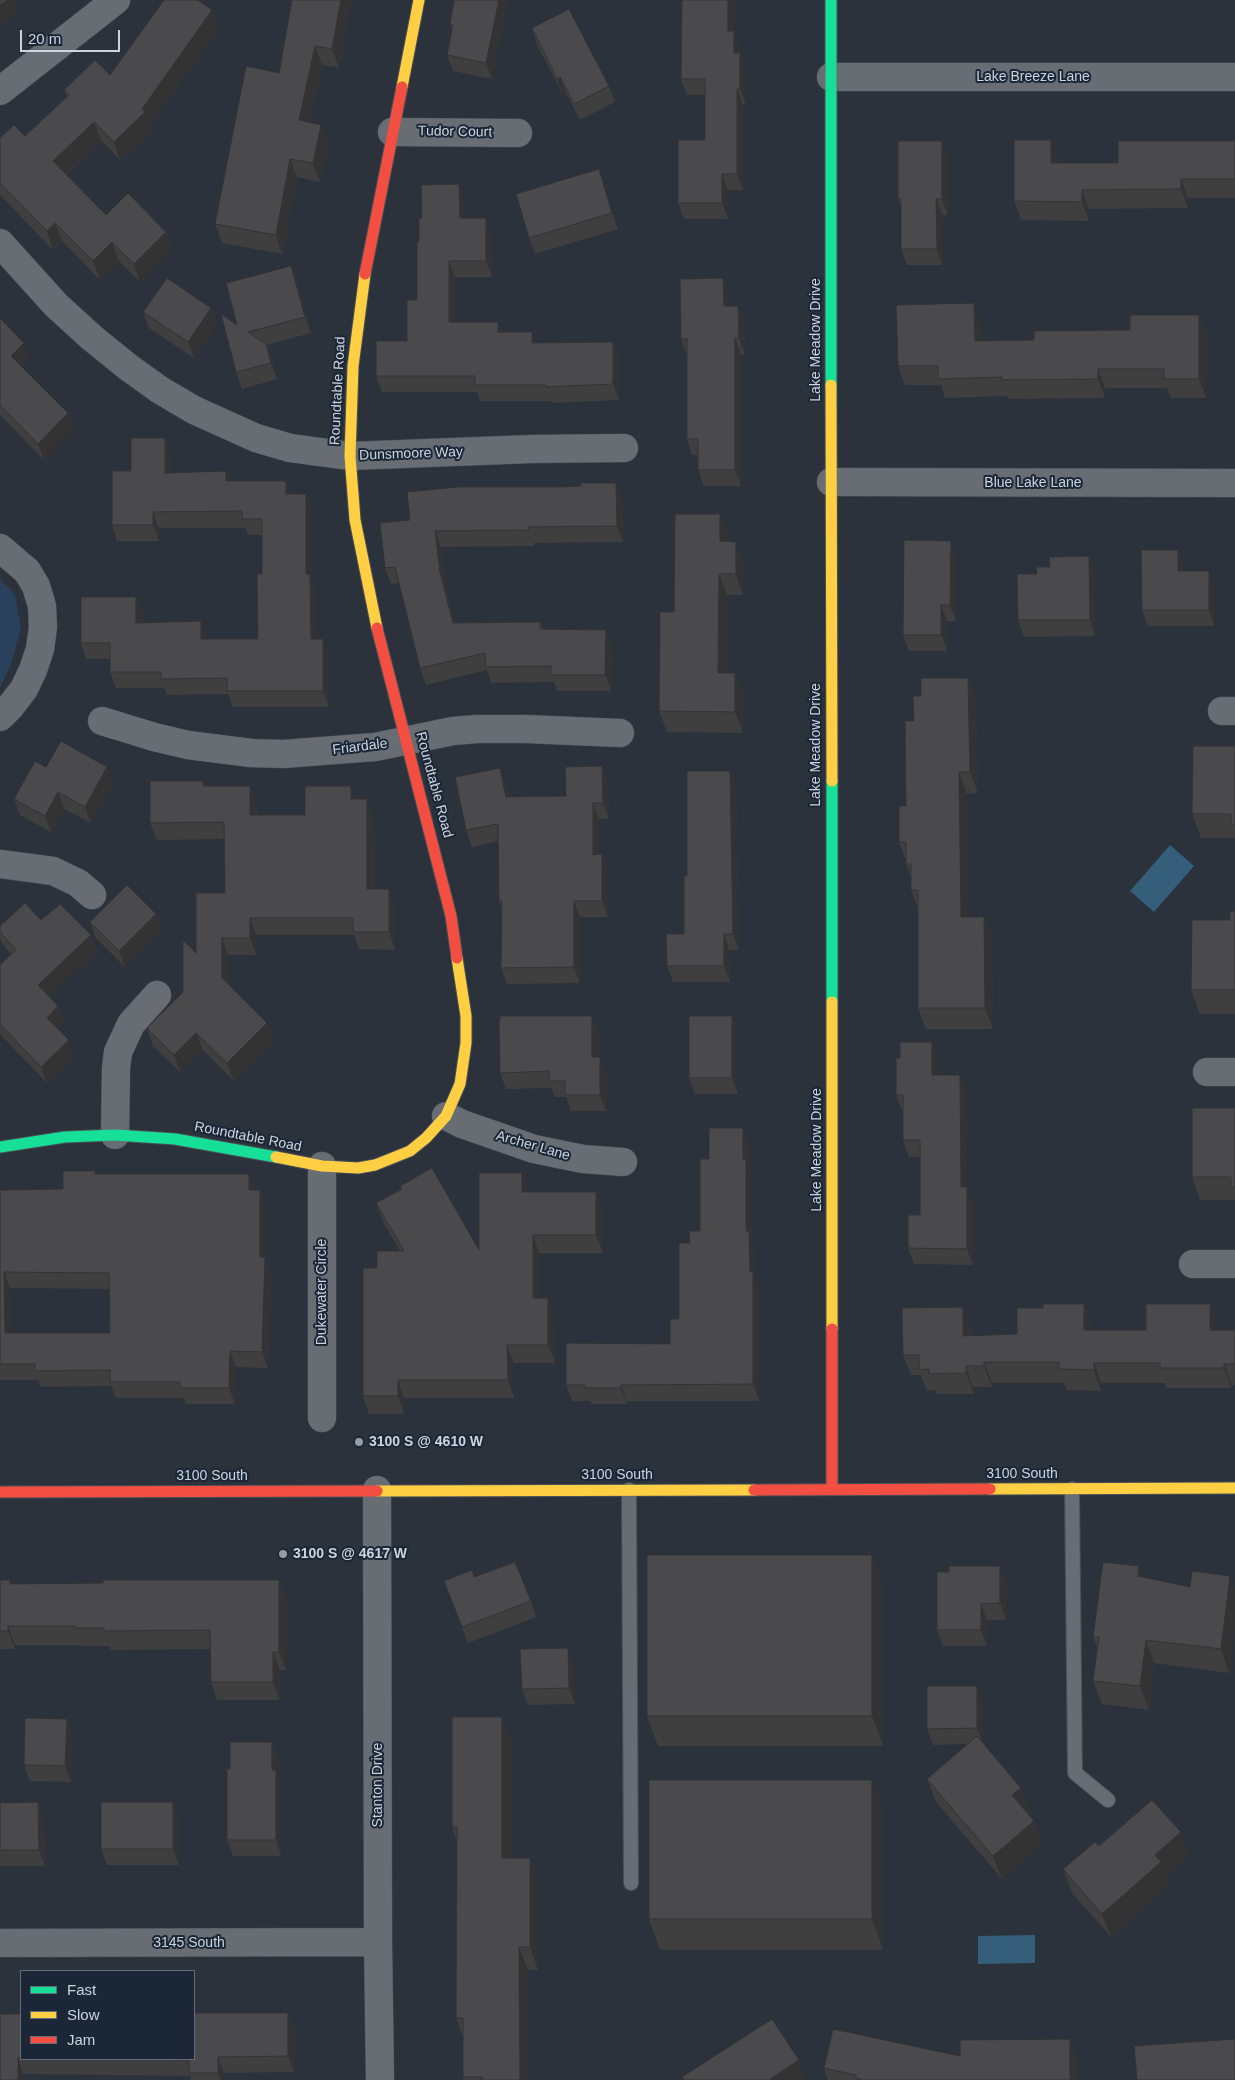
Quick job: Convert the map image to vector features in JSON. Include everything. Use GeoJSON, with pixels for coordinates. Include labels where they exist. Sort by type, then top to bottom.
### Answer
{"type":"FeatureCollection","features":[{"type":"Feature","properties":{"kind":"street"},"geometry":{"type":"LineString","coordinates":[[0,91],[116,0]]}},
{"type":"Feature","properties":{"kind":"street","name":"Roundtable Road"},"geometry":{"type":"LineString","coordinates":[[0,1147],[65,1137],[115,1135],[202,1142],[322,1166],[358,1168],[375,1166],[410,1151],[426,1138],[446,1116],[460,1084],[466,1043],[466,1016],[452,916],[370,600],[355,520],[350,456],[353,366],[358,321],[392,132],[419,0]]}},
{"type":"Feature","properties":{"kind":"street","name":"Lake Meadow Drive"},"geometry":{"type":"LineString","coordinates":[[831,0],[832,1489]]}},
{"type":"Feature","properties":{"kind":"street","name":"Lake Breeze Lane"},"geometry":{"type":"LineString","coordinates":[[831,78],[1235,78]]}},
{"type":"Feature","properties":{"kind":"street","name":"Tudor Court"},"geometry":{"type":"LineString","coordinates":[[392,132],[518,133]]}},
{"type":"Feature","properties":{"kind":"street","name":"Dunsmoore Way"},"geometry":{"type":"LineString","coordinates":[[0,243],[56,305],[91,337],[160,390],[194,410],[256,438],[290,448],[350,456],[530,449],[624,448]]}},
{"type":"Feature","properties":{"kind":"street","name":"Blue Lake Lane"},"geometry":{"type":"LineString","coordinates":[[831,482],[1235,483]]}},
{"type":"Feature","properties":{"kind":"street"},"geometry":{"type":"LineString","coordinates":[[0,548],[27,571],[36,586],[42,606],[43,627],[40,649],[24,689],[10,708],[0,717]]}},
{"type":"Feature","properties":{"kind":"street","name":"Friardale"},"geometry":{"type":"LineString","coordinates":[[102,721],[188,745],[251,753],[316,753],[375,747],[453,731],[498,728],[620,733]]}},
{"type":"Feature","properties":{"kind":"street"},"geometry":{"type":"LineString","coordinates":[[0,864],[53,870],[78,883],[92,895]]}},
{"type":"Feature","properties":{"kind":"street"},"geometry":{"type":"LineString","coordinates":[[115,1135],[118,1052],[131,1024],[157,994]]}},
{"type":"Feature","properties":{"kind":"street"},"geometry":{"type":"LineString","coordinates":[[1207,1072],[1235,1072]]}},
{"type":"Feature","properties":{"kind":"street","name":"Archer Lane"},"geometry":{"type":"LineString","coordinates":[[446,1116],[462,1124],[534,1149],[583,1159],[623,1162]]}},
{"type":"Feature","properties":{"kind":"street","name":"Dukewater Circle"},"geometry":{"type":"LineString","coordinates":[[322,1166],[322,1418]]}},
{"type":"Feature","properties":{"kind":"street"},"geometry":{"type":"LineString","coordinates":[[1193,1264],[1235,1264]]}},
{"type":"Feature","properties":{"kind":"street","name":"3100 South"},"geometry":{"type":"LineString","coordinates":[[0,1492],[1235,1488]]}},
{"type":"Feature","properties":{"kind":"street","name":"Stanton Drive"},"geometry":{"type":"LineString","coordinates":[[377,1490],[380,2080]]}},
{"type":"Feature","properties":{"kind":"street","name":"3145 South"},"geometry":{"type":"LineString","coordinates":[[0,1943],[378,1942]]}},
{"type":"Feature","properties":{"kind":"lane"},"geometry":{"type":"LineString","coordinates":[[1072,1489],[1075,1772],[1108,1800]]}},
{"type":"Feature","properties":{"kind":"lane"},"geometry":{"type":"LineString","coordinates":[[629,1490],[631,1882]]}},
{"type":"Feature","properties":{"kind":"shaded area"},"geometry":{"type":"Polygon","coordinates":[[[0,579],[15,595],[21,628],[12,661],[0,688],[0,579]]]}},
{"type":"Feature","properties":{"kind":"shaded area"},"geometry":{"type":"Polygon","coordinates":[[[1170,845],[1194,866],[1154,912],[1130,891],[1170,845]]]}},
{"type":"Feature","properties":{"kind":"shaded area"},"geometry":{"type":"Polygon","coordinates":[[[1035,1935],[1035,1963],[978,1964],[978,1936],[1035,1935]]]}},
{"type":"Feature","properties":{"kind":"building"},"geometry":{"type":"Polygon","coordinates":[[[0,0],[8,0],[0,5],[0,0]]]}},
{"type":"Feature","properties":{"kind":"building"},"geometry":{"type":"Polygon","coordinates":[[[164,0],[198,0],[212,10],[142,109],[145,112],[114,142],[94,122],[53,161],[106,215],[128,193],[166,232],[134,264],[112,242],[93,261],[55,223],[47,231],[0,183],[0,138],[14,125],[25,136],[69,95],[64,90],[95,60],[110,75],[164,0]]]}},
{"type":"Feature","properties":{"kind":"building"},"geometry":{"type":"Polygon","coordinates":[[[292,0],[341,0],[332,49],[315,46],[299,120],[321,125],[313,163],[290,159],[276,235],[215,224],[246,66],[279,73],[292,0]]]}},
{"type":"Feature","properties":{"kind":"building"},"geometry":{"type":"Polygon","coordinates":[[[454,0],[499,0],[486,63],[447,55],[453,25],[450,24],[454,0]]]}},
{"type":"Feature","properties":{"kind":"building"},"geometry":{"type":"Polygon","coordinates":[[[682,0],[728,0],[728,31],[734,31],[734,53],[740,53],[740,89],[737,89],[737,174],[722,174],[722,203],[678,203],[678,140],[705,140],[705,79],[681,79],[682,0]]]}},
{"type":"Feature","properties":{"kind":"building"},"geometry":{"type":"Polygon","coordinates":[[[569,9],[609,86],[574,104],[560,77],[557,79],[532,28],[569,9]]]}},
{"type":"Feature","properties":{"kind":"building"},"geometry":{"type":"Polygon","coordinates":[[[1014,140],[1051,140],[1051,163],[1118,163],[1118,141],[1235,141],[1235,179],[1181,179],[1181,189],[1082,190],[1082,202],[1014,201],[1014,140]]]}},
{"type":"Feature","properties":{"kind":"building"},"geometry":{"type":"Polygon","coordinates":[[[898,141],[942,141],[942,199],[936,199],[937,249],[901,249],[901,199],[898,199],[898,141]]]}},
{"type":"Feature","properties":{"kind":"building"},"geometry":{"type":"Polygon","coordinates":[[[599,169],[612,213],[529,238],[516,194],[599,169]]]}},
{"type":"Feature","properties":{"kind":"building"},"geometry":{"type":"Polygon","coordinates":[[[459,184],[460,218],[486,218],[486,261],[449,261],[449,322],[498,322],[498,332],[532,332],[532,343],[613,342],[613,384],[546,387],[546,385],[475,385],[475,376],[376,376],[376,341],[407,341],[407,300],[417,300],[417,242],[419,242],[419,218],[422,218],[421,185],[459,184]]]}},
{"type":"Feature","properties":{"kind":"building"},"geometry":{"type":"Polygon","coordinates":[[[291,266],[305,317],[248,332],[266,344],[271,363],[236,372],[221,314],[237,325],[226,283],[291,266]]]}},
{"type":"Feature","properties":{"kind":"building"},"geometry":{"type":"Polygon","coordinates":[[[167,278],[211,308],[188,342],[143,312],[167,278]]]}},
{"type":"Feature","properties":{"kind":"building"},"geometry":{"type":"Polygon","coordinates":[[[723,278],[724,306],[738,306],[739,338],[735,338],[735,470],[698,470],[698,439],[687,439],[687,339],[681,339],[680,279],[723,278]]]}},
{"type":"Feature","properties":{"kind":"building"},"geometry":{"type":"Polygon","coordinates":[[[974,303],[975,341],[1034,340],[1034,331],[1130,330],[1130,315],[1199,315],[1199,379],[1164,379],[1164,369],[1098,369],[1098,379],[1002,380],[1002,377],[938,379],[938,366],[898,366],[896,305],[974,303]]]}},
{"type":"Feature","properties":{"kind":"building"},"geometry":{"type":"Polygon","coordinates":[[[0,318],[24,343],[11,356],[68,413],[38,444],[0,405],[0,318]]]}},
{"type":"Feature","properties":{"kind":"building"},"geometry":{"type":"Polygon","coordinates":[[[131,438],[165,438],[165,473],[226,471],[226,481],[286,481],[286,494],[306,494],[306,574],[310,574],[311,639],[323,639],[323,691],[227,691],[227,678],[161,679],[161,672],[110,672],[110,643],[81,643],[81,597],[136,597],[136,623],[201,621],[201,639],[258,639],[257,574],[262,574],[262,519],[242,519],[242,511],[153,512],[153,525],[112,525],[112,471],[131,471],[131,438]]]}},
{"type":"Feature","properties":{"kind":"building"},"geometry":{"type":"Polygon","coordinates":[[[580,483],[616,483],[617,526],[528,527],[529,530],[435,531],[440,572],[453,623],[540,622],[540,629],[606,630],[605,675],[551,675],[551,666],[486,667],[485,653],[420,668],[395,567],[385,568],[380,523],[410,520],[407,492],[457,487],[581,486],[580,483]]]}},
{"type":"Feature","properties":{"kind":"building"},"geometry":{"type":"Polygon","coordinates":[[[675,514],[720,514],[720,541],[736,542],[736,574],[719,574],[718,673],[735,673],[735,712],[659,711],[660,612],[674,612],[675,514]]]}},
{"type":"Feature","properties":{"kind":"building"},"geometry":{"type":"Polygon","coordinates":[[[904,540],[951,541],[950,605],[941,605],[941,635],[903,635],[904,540]]]}},
{"type":"Feature","properties":{"kind":"building"},"geometry":{"type":"Polygon","coordinates":[[[1141,550],[1178,550],[1178,571],[1209,571],[1209,610],[1142,610],[1141,550]]]}},
{"type":"Feature","properties":{"kind":"building"},"geometry":{"type":"Polygon","coordinates":[[[1089,556],[1090,620],[1018,620],[1017,574],[1037,574],[1036,567],[1050,567],[1049,557],[1089,556]]]}},
{"type":"Feature","properties":{"kind":"building"},"geometry":{"type":"Polygon","coordinates":[[[921,678],[968,678],[970,772],[959,772],[961,917],[984,917],[985,1008],[918,1008],[918,890],[911,890],[911,864],[906,864],[906,842],[899,842],[899,806],[906,806],[905,721],[914,721],[913,696],[921,696],[921,678]]]}},
{"type":"Feature","properties":{"kind":"building"},"geometry":{"type":"Polygon","coordinates":[[[61,741],[107,767],[85,807],[58,792],[45,816],[14,799],[35,761],[46,767],[61,741]]]}},
{"type":"Feature","properties":{"kind":"building"},"geometry":{"type":"Polygon","coordinates":[[[1193,746],[1235,746],[1235,825],[1231,825],[1231,814],[1192,814],[1193,746]]]}},
{"type":"Feature","properties":{"kind":"building"},"geometry":{"type":"Polygon","coordinates":[[[602,766],[603,803],[593,803],[593,855],[602,854],[602,901],[574,901],[574,967],[501,968],[502,901],[499,901],[498,824],[466,830],[455,777],[500,768],[506,797],[566,796],[565,767],[602,766]]]}},
{"type":"Feature","properties":{"kind":"building"},"geometry":{"type":"Polygon","coordinates":[[[687,771],[730,771],[733,934],[724,934],[724,966],[667,966],[666,934],[684,934],[684,876],[687,876],[687,771]]]}},
{"type":"Feature","properties":{"kind":"building"},"geometry":{"type":"Polygon","coordinates":[[[150,781],[203,781],[203,786],[250,786],[250,815],[305,815],[305,786],[351,786],[351,799],[367,799],[367,889],[389,889],[389,932],[353,932],[353,918],[250,918],[250,938],[222,938],[222,978],[267,1023],[227,1063],[196,1033],[174,1055],[147,1028],[183,992],[183,940],[196,953],[196,893],[225,893],[224,822],[150,823],[150,781]]]}},
{"type":"Feature","properties":{"kind":"building"},"geometry":{"type":"Polygon","coordinates":[[[127,885],[156,914],[119,951],[90,922],[127,885]]]}},
{"type":"Feature","properties":{"kind":"building"},"geometry":{"type":"Polygon","coordinates":[[[25,903],[41,920],[60,904],[91,935],[38,985],[58,1006],[47,1018],[69,1040],[41,1067],[0,1024],[0,965],[16,950],[0,932],[0,926],[25,903]]]}},
{"type":"Feature","properties":{"kind":"building"},"geometry":{"type":"Polygon","coordinates":[[[1230,911],[1235,911],[1235,990],[1191,990],[1192,920],[1230,920],[1230,911]]]}},
{"type":"Feature","properties":{"kind":"building"},"geometry":{"type":"Polygon","coordinates":[[[500,1016],[592,1016],[592,1057],[600,1057],[600,1095],[565,1095],[565,1081],[549,1081],[549,1071],[500,1073],[500,1016]]]}},
{"type":"Feature","properties":{"kind":"building"},"geometry":{"type":"Polygon","coordinates":[[[689,1016],[732,1016],[732,1078],[689,1078],[689,1016]]]}},
{"type":"Feature","properties":{"kind":"building"},"geometry":{"type":"Polygon","coordinates":[[[900,1042],[932,1042],[932,1075],[960,1075],[961,1187],[967,1187],[967,1249],[908,1248],[908,1215],[920,1215],[920,1140],[903,1140],[903,1095],[896,1095],[896,1058],[900,1058],[900,1042]]]}},
{"type":"Feature","properties":{"kind":"building"},"geometry":{"type":"Polygon","coordinates":[[[1192,1108],[1235,1108],[1235,1187],[1231,1187],[1231,1177],[1192,1177],[1192,1108]]]}},
{"type":"Feature","properties":{"kind":"building"},"geometry":{"type":"Polygon","coordinates":[[[709,1128],[743,1128],[743,1159],[746,1159],[746,1231],[749,1231],[750,1272],[753,1272],[753,1384],[621,1385],[621,1388],[585,1388],[585,1385],[566,1385],[566,1343],[670,1344],[670,1319],[679,1319],[679,1243],[690,1243],[689,1231],[700,1231],[700,1159],[709,1159],[709,1128]]]}},
{"type":"Feature","properties":{"kind":"building"},"geometry":{"type":"Polygon","coordinates":[[[432,1168],[479,1250],[479,1173],[522,1173],[522,1192],[596,1192],[596,1235],[533,1235],[533,1298],[548,1298],[548,1345],[507,1345],[508,1380],[398,1380],[398,1396],[363,1396],[363,1268],[377,1268],[377,1251],[404,1251],[376,1203],[402,1189],[400,1186],[432,1168]]]}},
{"type":"Feature","properties":{"kind":"building"},"geometry":{"type":"Polygon","coordinates":[[[63,1171],[95,1171],[95,1174],[249,1174],[249,1190],[260,1190],[260,1257],[265,1257],[262,1352],[230,1351],[229,1388],[180,1388],[180,1382],[110,1382],[110,1370],[35,1371],[35,1364],[0,1364],[0,1190],[63,1189],[63,1171]],[[4,1272],[5,1333],[110,1333],[109,1273],[4,1272]]]}},
{"type":"Feature","properties":{"kind":"building"},"geometry":{"type":"Polygon","coordinates":[[[1043,1304],[1084,1304],[1084,1330],[1146,1330],[1146,1304],[1210,1304],[1210,1330],[1235,1330],[1235,1364],[1224,1364],[1224,1368],[1160,1368],[1160,1363],[1094,1363],[1094,1370],[1059,1369],[1059,1362],[984,1362],[984,1366],[966,1366],[966,1373],[929,1374],[929,1369],[919,1370],[919,1355],[903,1355],[902,1308],[963,1307],[963,1336],[1017,1334],[1017,1308],[1043,1308],[1043,1304]]]}},
{"type":"Feature","properties":{"kind":"building"},"geometry":{"type":"Polygon","coordinates":[[[647,1555],[872,1555],[872,1716],[647,1716],[647,1555]]]}},
{"type":"Feature","properties":{"kind":"building"},"geometry":{"type":"Polygon","coordinates":[[[515,1562],[531,1601],[462,1627],[444,1581],[472,1570],[474,1577],[515,1562]]]}},
{"type":"Feature","properties":{"kind":"building"},"geometry":{"type":"Polygon","coordinates":[[[1103,1562],[1139,1566],[1138,1576],[1190,1587],[1192,1571],[1230,1576],[1221,1649],[1146,1640],[1140,1686],[1093,1681],[1099,1637],[1093,1637],[1103,1562]]]}},
{"type":"Feature","properties":{"kind":"building"},"geometry":{"type":"Polygon","coordinates":[[[949,1566],[1000,1566],[1000,1603],[981,1604],[981,1630],[937,1630],[937,1572],[949,1572],[949,1566]]]}},
{"type":"Feature","properties":{"kind":"building"},"geometry":{"type":"Polygon","coordinates":[[[0,1580],[10,1580],[10,1584],[103,1583],[103,1580],[279,1580],[279,1652],[273,1652],[273,1682],[211,1682],[210,1630],[104,1631],[104,1628],[75,1628],[75,1626],[8,1626],[8,1631],[0,1631],[0,1580]]]}},
{"type":"Feature","properties":{"kind":"building"},"geometry":{"type":"Polygon","coordinates":[[[568,1648],[569,1688],[522,1689],[520,1649],[568,1648]]]}},
{"type":"Feature","properties":{"kind":"building"},"geometry":{"type":"Polygon","coordinates":[[[927,1686],[977,1686],[977,1728],[927,1729],[927,1686]]]}},
{"type":"Feature","properties":{"kind":"building"},"geometry":{"type":"Polygon","coordinates":[[[452,1717],[502,1717],[502,1858],[530,1858],[530,1947],[519,1947],[520,2080],[482,2080],[482,2077],[463,2077],[463,2018],[456,2018],[457,1827],[452,1827],[452,1717]]]}},
{"type":"Feature","properties":{"kind":"building"},"geometry":{"type":"Polygon","coordinates":[[[25,1718],[67,1719],[65,1766],[24,1765],[25,1718]]]}},
{"type":"Feature","properties":{"kind":"building"},"geometry":{"type":"Polygon","coordinates":[[[977,1736],[1021,1788],[1012,1795],[1034,1821],[993,1856],[927,1779],[977,1736]]]}},
{"type":"Feature","properties":{"kind":"building"},"geometry":{"type":"Polygon","coordinates":[[[230,1742],[272,1742],[272,1770],[276,1770],[276,1840],[227,1840],[227,1769],[230,1769],[230,1742]]]}},
{"type":"Feature","properties":{"kind":"building"},"geometry":{"type":"Polygon","coordinates":[[[649,1780],[872,1780],[872,1919],[649,1919],[649,1780]]]}},
{"type":"Feature","properties":{"kind":"building"},"geometry":{"type":"Polygon","coordinates":[[[1152,1800],[1181,1832],[1155,1855],[1161,1862],[1102,1914],[1063,1869],[1095,1842],[1099,1846],[1152,1800]]]}},
{"type":"Feature","properties":{"kind":"building"},"geometry":{"type":"Polygon","coordinates":[[[38,1802],[39,1850],[0,1850],[0,1803],[38,1802]]]}},
{"type":"Feature","properties":{"kind":"building"},"geometry":{"type":"Polygon","coordinates":[[[101,1802],[173,1802],[173,1849],[101,1849],[101,1802]]]}},
{"type":"Feature","properties":{"kind":"building"},"geometry":{"type":"Polygon","coordinates":[[[195,2013],[288,2013],[288,2056],[218,2057],[218,2073],[189,2073],[189,2060],[195,2060],[195,2013]]]}},
{"type":"Feature","properties":{"kind":"building"},"geometry":{"type":"Polygon","coordinates":[[[0,2014],[20,2014],[18,2080],[0,2080],[0,2014]]]}},
{"type":"Feature","properties":{"kind":"building"},"geometry":{"type":"Polygon","coordinates":[[[772,2019],[799,2060],[769,2080],[684,2080],[682,2077],[772,2019]]]}},
{"type":"Feature","properties":{"kind":"building"},"geometry":{"type":"Polygon","coordinates":[[[833,2029],[960,2056],[960,2040],[1070,2039],[1070,2080],[863,2080],[856,2078],[856,2075],[824,2068],[833,2029]]]}},
{"type":"Feature","properties":{"kind":"building"},"geometry":{"type":"Polygon","coordinates":[[[1235,2039],[1235,2080],[1137,2080],[1134,2046],[1235,2039]]]}},
{"type":"Feature","properties":{"kind":"traffic: fast"},"geometry":{"type":"LineString","coordinates":[[831,0],[831,385]]}},
{"type":"Feature","properties":{"kind":"traffic: fast"},"geometry":{"type":"LineString","coordinates":[[832,781],[832,1002]]}},
{"type":"Feature","properties":{"kind":"traffic: fast"},"geometry":{"type":"LineString","coordinates":[[0,1147],[65,1137],[115,1135],[175,1139],[276,1157]]}},
{"type":"Feature","properties":{"kind":"traffic: slow"},"geometry":{"type":"LineString","coordinates":[[402,87],[419,0]]}},
{"type":"Feature","properties":{"kind":"traffic: slow"},"geometry":{"type":"LineString","coordinates":[[365,274],[353,366],[350,456],[355,520],[377,628]]}},
{"type":"Feature","properties":{"kind":"traffic: slow"},"geometry":{"type":"LineString","coordinates":[[831,385],[832,781]]}},
{"type":"Feature","properties":{"kind":"traffic: slow"},"geometry":{"type":"LineString","coordinates":[[276,1157],[322,1166],[358,1168],[375,1165],[410,1151],[426,1138],[446,1116],[460,1084],[466,1043],[466,1016],[457,958]]}},
{"type":"Feature","properties":{"kind":"traffic: slow"},"geometry":{"type":"LineString","coordinates":[[832,1002],[832,1329]]}},
{"type":"Feature","properties":{"kind":"traffic: slow"},"geometry":{"type":"LineString","coordinates":[[990,1489],[1235,1488]]}},
{"type":"Feature","properties":{"kind":"traffic: slow"},"geometry":{"type":"LineString","coordinates":[[377,1491],[754,1490]]}},
{"type":"Feature","properties":{"kind":"traffic: jam"},"geometry":{"type":"LineString","coordinates":[[365,274],[402,87]]}},
{"type":"Feature","properties":{"kind":"traffic: jam"},"geometry":{"type":"LineString","coordinates":[[377,628],[451,916],[457,958]]}},
{"type":"Feature","properties":{"kind":"traffic: jam"},"geometry":{"type":"LineString","coordinates":[[832,1329],[832,1489]]}},
{"type":"Feature","properties":{"kind":"traffic: jam"},"geometry":{"type":"LineString","coordinates":[[754,1490],[990,1489]]}},
{"type":"Feature","properties":{"kind":"traffic: jam"},"geometry":{"type":"LineString","coordinates":[[0,1492],[377,1491]]}},
{"type":"Feature","properties":{"kind":"place","name":"3100 S @ 4610 W"},"geometry":{"type":"Point","coordinates":[359,1442]}},
{"type":"Feature","properties":{"kind":"place","name":"3100 S @ 4617 W"},"geometry":{"type":"Point","coordinates":[283,1554]}}]}
